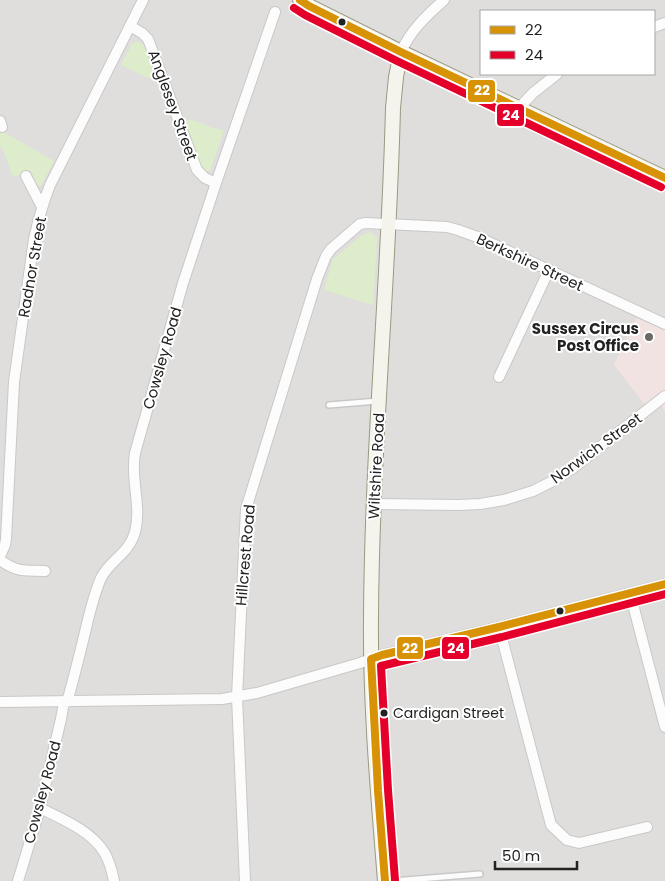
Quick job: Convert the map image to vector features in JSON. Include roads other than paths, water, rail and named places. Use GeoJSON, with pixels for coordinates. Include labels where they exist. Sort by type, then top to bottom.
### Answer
{"type":"FeatureCollection","features":[{"type":"Feature","properties":{"kind":"street","name":"Radnor Street"},"geometry":{"type":"LineString","coordinates":[[0,556],[6,539],[15,375],[34,239],[42,207],[50,185],[143,0]]}},
{"type":"Feature","properties":{"kind":"street"},"geometry":{"type":"LineString","coordinates":[[401,52],[410,34],[444,0]]}},
{"type":"Feature","properties":{"kind":"street"},"geometry":{"type":"LineString","coordinates":[[304,3],[401,52],[665,178]]}},
{"type":"Feature","properties":{"kind":"street","name":"Cowsley Road"},"geometry":{"type":"LineString","coordinates":[[18,881],[40,808],[66,702],[101,579],[106,570],[129,546],[135,532],[138,512],[134,472],[135,453],[183,282],[275,12]]}},
{"type":"Feature","properties":{"kind":"street","name":"Anglesey Street"},"geometry":{"type":"LineString","coordinates":[[130,26],[148,39],[197,170],[205,178],[216,183]]}},
{"type":"Feature","properties":{"kind":"street","name":"Wiltshire Road"},"geometry":{"type":"LineString","coordinates":[[385,881],[371,659],[371,573],[393,108],[401,52]]}},
{"type":"Feature","properties":{"kind":"street"},"geometry":{"type":"LineString","coordinates":[[519,108],[533,93],[557,75]]}},
{"type":"Feature","properties":{"kind":"street"},"geometry":{"type":"LineString","coordinates":[[26,176],[42,207]]}},
{"type":"Feature","properties":{"kind":"street","name":"Berkshire Street"},"geometry":{"type":"LineString","coordinates":[[388,223],[447,227],[480,238],[665,324]]}},
{"type":"Feature","properties":{"kind":"street","name":"Hillcrest Road"},"geometry":{"type":"LineString","coordinates":[[245,881],[237,698],[246,509],[317,279],[326,256],[331,249],[360,224],[388,223]]}},
{"type":"Feature","properties":{"kind":"street"},"geometry":{"type":"LineString","coordinates":[[499,377],[549,270]]}},
{"type":"Feature","properties":{"kind":"street","name":"Norwich Street"},"geometry":{"type":"LineString","coordinates":[[374,504],[480,504],[504,500],[532,491],[573,468],[665,396]]}},
{"type":"Feature","properties":{"kind":"street"},"geometry":{"type":"LineString","coordinates":[[0,560],[7,566],[17,570],[45,571]]}},
{"type":"Feature","properties":{"kind":"street"},"geometry":{"type":"LineString","coordinates":[[0,702],[237,698],[408,649],[499,628],[665,584]]}},
{"type":"Feature","properties":{"kind":"street"},"geometry":{"type":"LineString","coordinates":[[630,593],[665,727]]}},
{"type":"Feature","properties":{"kind":"street"},"geometry":{"type":"LineString","coordinates":[[499,628],[550,825],[567,840],[579,843],[647,827]]}},
{"type":"Feature","properties":{"kind":"street"},"geometry":{"type":"LineString","coordinates":[[40,808],[87,833],[104,851],[112,869],[114,881]]}},
{"type":"Feature","properties":{"kind":"lane"},"geometry":{"type":"LineString","coordinates":[[330,406],[379,401]]}},
{"type":"Feature","properties":{"kind":"lane"},"geometry":{"type":"LineString","coordinates":[[393,881],[480,874]]}},
{"type":"Feature","properties":{"kind":"place","name":"Sussex Circus Post Office"},"geometry":{"type":"Point","coordinates":[649,337]}},
{"type":"Feature","properties":{"kind":"place","name":"Cardigan Street"},"geometry":{"type":"Point","coordinates":[384,713]}}]}
